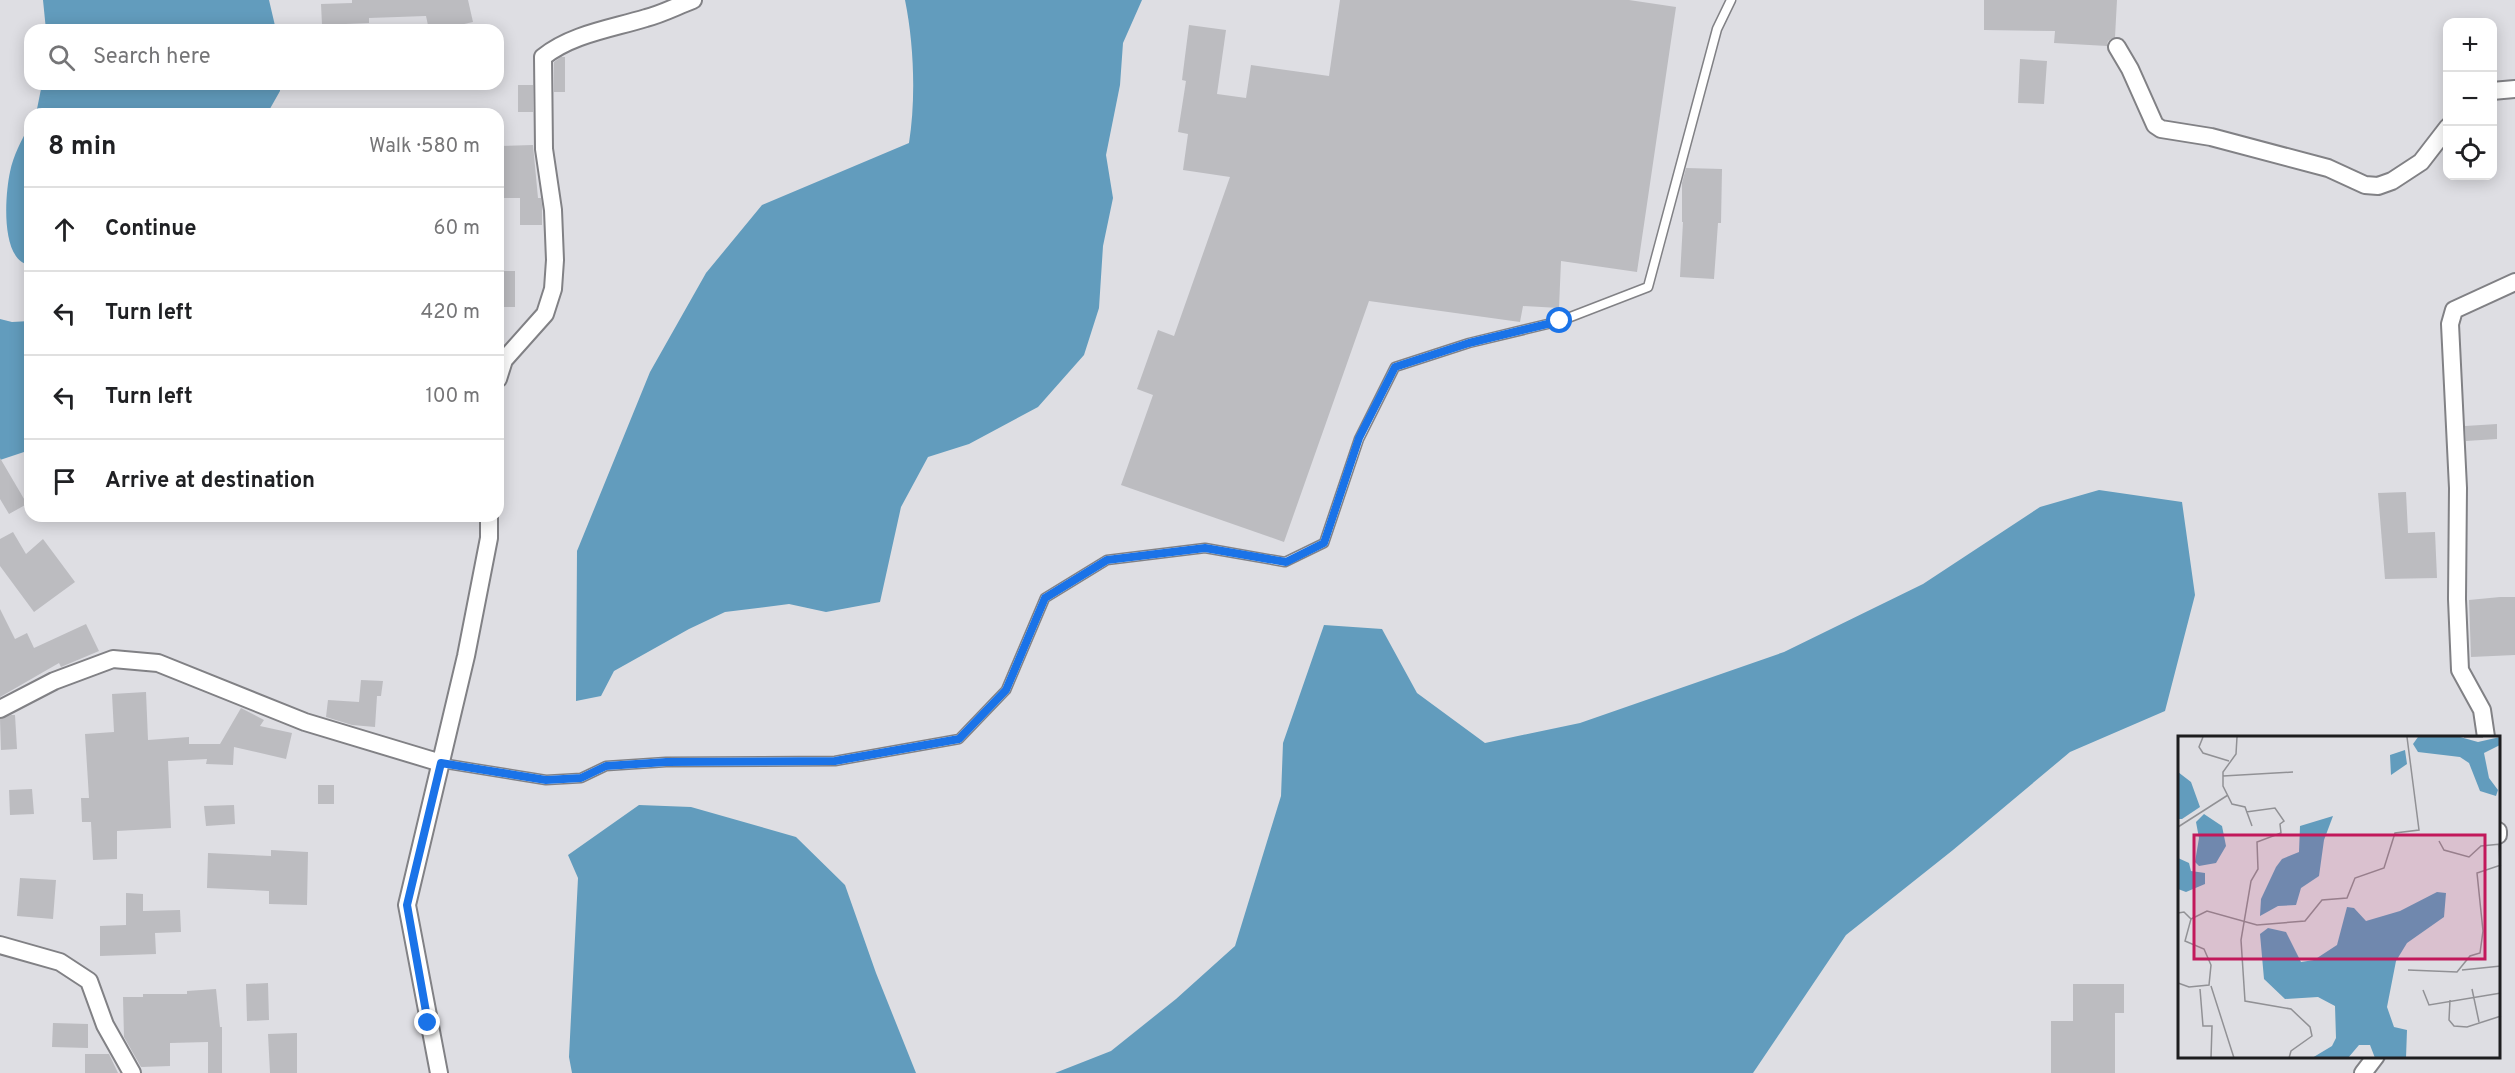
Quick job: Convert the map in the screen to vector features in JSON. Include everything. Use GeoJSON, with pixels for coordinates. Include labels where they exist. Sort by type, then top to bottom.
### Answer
{"type":"FeatureCollection","features":[{"type":"Feature","properties":{"kind":"street"},"geometry":{"type":"LineString","coordinates":[[504,360],[545,314],[553,289],[554,240],[544,149],[543,57],[558,45],[597,31],[648,18],[693,0]]}},
{"type":"Feature","properties":{"kind":"street"},"geometry":{"type":"LineString","coordinates":[[2117,47],[2155,125],[2161,129],[2211,137],[2328,168],[2364,185],[2378,186],[2392,181],[2421,162],[2443,133]]}},
{"type":"Feature","properties":{"kind":"street"},"geometry":{"type":"LineString","coordinates":[[2497,91],[2515,89]]}},
{"type":"Feature","properties":{"kind":"street"},"geometry":{"type":"LineString","coordinates":[[2486,736],[2482,710],[2460,670],[2457,599],[2458,488],[2450,324],[2454,310],[2515,282]]}},
{"type":"Feature","properties":{"kind":"street"},"geometry":{"type":"LineString","coordinates":[[439,1073],[407,905],[466,656],[489,538],[489,522]]}},
{"type":"Feature","properties":{"kind":"street"},"geometry":{"type":"LineString","coordinates":[[0,709],[54,681],[113,658],[158,663],[305,722],[441,763]]}},
{"type":"Feature","properties":{"kind":"street"},"geometry":{"type":"LineString","coordinates":[[0,945],[60,962],[89,981],[105,1025],[132,1073]]}},
{"type":"Feature","properties":{"kind":"street"},"geometry":{"type":"LineString","coordinates":[[2363,1073],[2374,1058]]}},
{"type":"Feature","properties":{"kind":"lane"},"geometry":{"type":"LineString","coordinates":[[441,763],[546,780],[581,778],[606,766],[666,762],[835,761],[959,739],[1006,690],[1045,598],[1107,560],[1205,548],[1286,562],[1324,543],[1359,438],[1395,367],[1469,343],[1560,321],[1648,287],[1717,29],[1731,0]]}},
{"type":"Feature","properties":{"kind":"water"},"geometry":{"type":"Polygon","coordinates":[[[43,0],[269,0],[275,24],[45,24],[43,0]]]}},
{"type":"Feature","properties":{"kind":"water"},"geometry":{"type":"Polygon","coordinates":[[[905,0],[1142,0],[1123,43],[1120,85],[1106,155],[1113,198],[1103,246],[1099,308],[1084,355],[1038,407],[969,444],[928,457],[901,507],[880,602],[826,612],[789,604],[725,612],[689,629],[614,671],[601,696],[576,701],[577,551],[650,372],[706,273],[762,205],[909,143],[913,108],[913,72],[905,0]]]}},
{"type":"Feature","properties":{"kind":"water"},"geometry":{"type":"Polygon","coordinates":[[[41,90],[280,90],[270,108],[37,108],[41,90]]]}},
{"type":"Feature","properties":{"kind":"water"},"geometry":{"type":"Polygon","coordinates":[[[24,136],[24,263],[20,261],[14,252],[9,240],[6,210],[11,166],[24,136]]]}},
{"type":"Feature","properties":{"kind":"water"},"geometry":{"type":"Polygon","coordinates":[[[0,319],[12,322],[24,321],[24,452],[0,460],[0,319]]]}},
{"type":"Feature","properties":{"kind":"water"},"geometry":{"type":"Polygon","coordinates":[[[2099,490],[2182,502],[2195,595],[2165,711],[2070,752],[1953,850],[1846,935],[1753,1073],[1055,1073],[1111,1051],[1176,999],[1235,946],[1281,796],[1283,743],[1324,625],[1382,629],[1417,693],[1485,743],[1580,723],[1784,652],[1923,584],[2040,507],[2099,490]]]}},
{"type":"Feature","properties":{"kind":"water"},"geometry":{"type":"Polygon","coordinates":[[[639,805],[691,807],[796,837],[845,885],[876,973],[916,1073],[572,1073],[569,1057],[578,878],[568,855],[639,805]]]}},
{"type":"Feature","properties":{"kind":"building"},"geometry":{"type":"Polygon","coordinates":[[[352,0],[468,0],[473,22],[428,24],[426,16],[369,18],[369,23],[322,24],[321,4],[352,3],[352,0]]]}},
{"type":"Feature","properties":{"kind":"building"},"geometry":{"type":"Polygon","coordinates":[[[1340,0],[1629,0],[1676,7],[1637,272],[1561,261],[1559,308],[1523,306],[1520,322],[1369,301],[1284,542],[1121,485],[1153,395],[1137,389],[1158,330],[1174,336],[1230,177],[1183,170],[1188,134],[1178,132],[1186,81],[1182,80],[1189,25],[1226,30],[1217,94],[1246,98],[1251,65],[1329,76],[1340,0]]]}},
{"type":"Feature","properties":{"kind":"building"},"geometry":{"type":"Polygon","coordinates":[[[1984,0],[2117,0],[2115,37],[2108,41],[2107,46],[2054,43],[2055,31],[1984,30],[1984,0]]]}},
{"type":"Feature","properties":{"kind":"building"},"geometry":{"type":"Polygon","coordinates":[[[565,57],[565,92],[554,92],[554,62],[565,57]]]}},
{"type":"Feature","properties":{"kind":"building"},"geometry":{"type":"Polygon","coordinates":[[[2020,59],[2047,61],[2044,104],[2018,103],[2020,59]]]}},
{"type":"Feature","properties":{"kind":"building"},"geometry":{"type":"Polygon","coordinates":[[[518,85],[533,85],[533,112],[518,112],[518,85]]]}},
{"type":"Feature","properties":{"kind":"building"},"geometry":{"type":"Polygon","coordinates":[[[533,145],[538,198],[541,198],[542,205],[542,225],[520,225],[520,198],[504,198],[504,146],[533,145]]]}},
{"type":"Feature","properties":{"kind":"building"},"geometry":{"type":"Polygon","coordinates":[[[1686,168],[1722,169],[1721,223],[1718,223],[1714,279],[1680,277],[1683,222],[1682,183],[1686,168]]]}},
{"type":"Feature","properties":{"kind":"building"},"geometry":{"type":"Polygon","coordinates":[[[504,271],[515,271],[515,307],[504,307],[504,271]]]}},
{"type":"Feature","properties":{"kind":"building"},"geometry":{"type":"Polygon","coordinates":[[[2497,424],[2497,439],[2466,441],[2465,426],[2497,424]]]}},
{"type":"Feature","properties":{"kind":"building"},"geometry":{"type":"Polygon","coordinates":[[[0,458],[24,499],[24,506],[9,514],[0,499],[0,458]]]}},
{"type":"Feature","properties":{"kind":"building"},"geometry":{"type":"Polygon","coordinates":[[[2406,492],[2408,533],[2435,532],[2437,578],[2385,579],[2378,493],[2406,492]]]}},
{"type":"Feature","properties":{"kind":"building"},"geometry":{"type":"Polygon","coordinates":[[[13,532],[26,554],[43,539],[75,582],[34,612],[0,566],[0,539],[13,532]]]}},
{"type":"Feature","properties":{"kind":"building"},"geometry":{"type":"Polygon","coordinates":[[[2515,597],[2515,655],[2471,657],[2469,600],[2515,597]]]}},
{"type":"Feature","properties":{"kind":"building"},"geometry":{"type":"Polygon","coordinates":[[[0,609],[15,639],[27,633],[34,648],[86,624],[99,651],[61,667],[59,663],[0,697],[0,609]]]}},
{"type":"Feature","properties":{"kind":"building"},"geometry":{"type":"Polygon","coordinates":[[[361,680],[383,681],[381,696],[377,696],[375,727],[352,725],[326,717],[328,700],[359,702],[361,680]]]}},
{"type":"Feature","properties":{"kind":"building"},"geometry":{"type":"Polygon","coordinates":[[[146,692],[148,740],[189,737],[189,744],[220,744],[241,708],[264,720],[260,726],[292,733],[286,759],[234,747],[233,765],[206,764],[207,759],[168,761],[171,828],[117,831],[117,859],[93,860],[91,822],[82,822],[81,798],[89,798],[85,734],[114,732],[112,694],[146,692]]]}},
{"type":"Feature","properties":{"kind":"building"},"geometry":{"type":"Polygon","coordinates":[[[15,715],[17,749],[1,750],[0,719],[15,715]]]}},
{"type":"Feature","properties":{"kind":"building"},"geometry":{"type":"Polygon","coordinates":[[[318,785],[334,785],[334,804],[318,804],[318,785]]]}},
{"type":"Feature","properties":{"kind":"building"},"geometry":{"type":"Polygon","coordinates":[[[32,789],[34,814],[10,815],[9,790],[32,789]]]}},
{"type":"Feature","properties":{"kind":"building"},"geometry":{"type":"Polygon","coordinates":[[[234,805],[235,824],[206,826],[204,806],[234,805]]]}},
{"type":"Feature","properties":{"kind":"building"},"geometry":{"type":"Polygon","coordinates":[[[271,850],[308,852],[307,905],[269,904],[269,891],[207,888],[208,853],[271,856],[271,850]]]}},
{"type":"Feature","properties":{"kind":"building"},"geometry":{"type":"Polygon","coordinates":[[[20,878],[56,880],[53,919],[17,916],[20,878]]]}},
{"type":"Feature","properties":{"kind":"building"},"geometry":{"type":"Polygon","coordinates":[[[126,893],[143,894],[143,911],[180,910],[181,932],[155,933],[156,954],[100,956],[100,926],[126,925],[126,893]]]}},
{"type":"Feature","properties":{"kind":"building"},"geometry":{"type":"Polygon","coordinates":[[[268,983],[269,1020],[247,1021],[246,984],[268,983]]]}},
{"type":"Feature","properties":{"kind":"building"},"geometry":{"type":"Polygon","coordinates":[[[2073,984],[2124,984],[2124,1013],[2115,1013],[2115,1073],[2051,1073],[2051,1021],[2073,1021],[2073,984]]]}},
{"type":"Feature","properties":{"kind":"building"},"geometry":{"type":"Polygon","coordinates":[[[216,989],[220,1027],[222,1027],[222,1073],[208,1073],[208,1042],[170,1043],[170,1066],[141,1067],[124,1037],[123,997],[143,997],[143,994],[187,994],[187,991],[216,989]]]}},
{"type":"Feature","properties":{"kind":"building"},"geometry":{"type":"Polygon","coordinates":[[[53,1023],[88,1024],[88,1048],[52,1047],[53,1023]]]}},
{"type":"Feature","properties":{"kind":"building"},"geometry":{"type":"Polygon","coordinates":[[[297,1033],[297,1073],[270,1073],[268,1034],[297,1033]]]}},
{"type":"Feature","properties":{"kind":"building"},"geometry":{"type":"Polygon","coordinates":[[[85,1054],[109,1054],[118,1073],[85,1073],[85,1054]]]}},
{"type":"Feature","properties":{"kind":"route"},"geometry":{"type":"LineString","coordinates":[[428,1023],[407,905],[441,763],[546,780],[581,778],[606,766],[666,762],[835,761],[959,739],[1006,690],[1045,598],[1107,560],[1205,548],[1286,562],[1324,543],[1359,438],[1395,367],[1469,343],[1560,321]]}}]}
